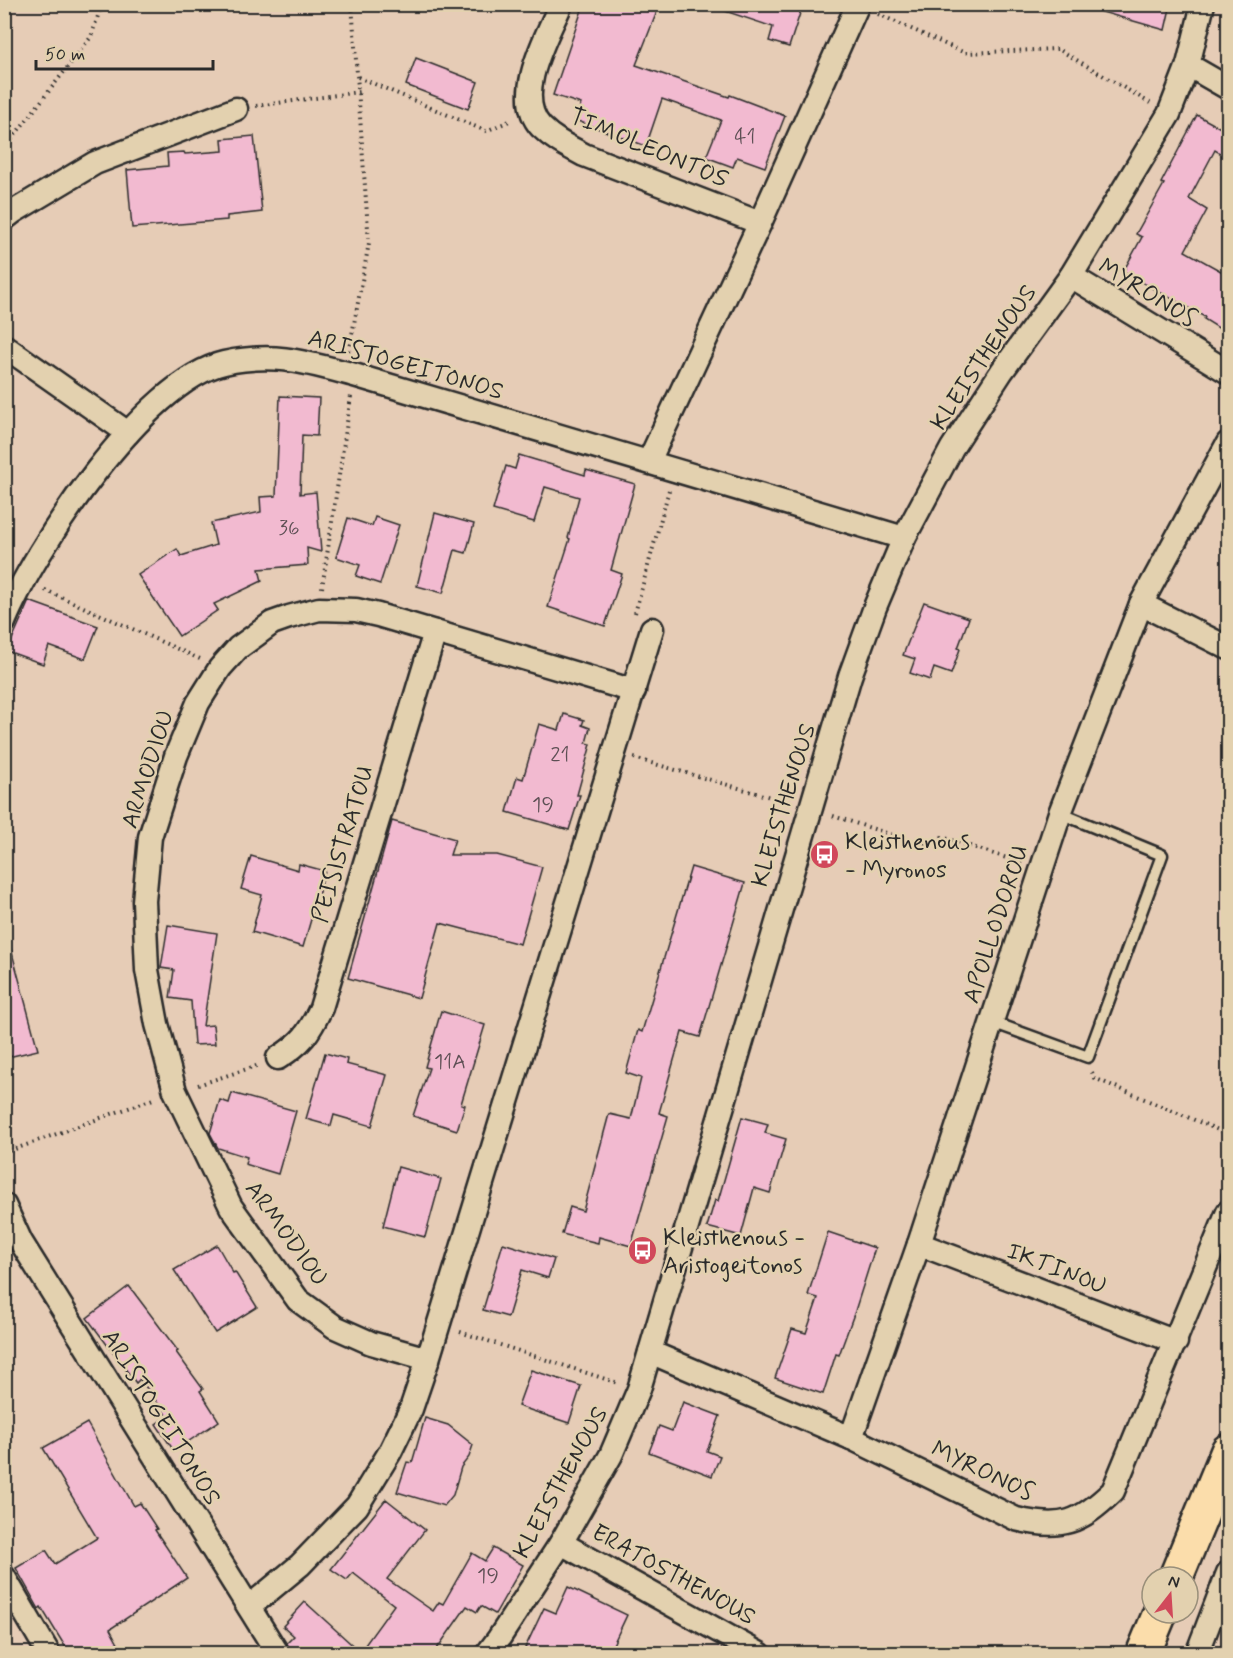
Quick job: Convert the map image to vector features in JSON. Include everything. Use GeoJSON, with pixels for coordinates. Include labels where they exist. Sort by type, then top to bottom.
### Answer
{"type":"FeatureCollection","features":[{"type":"Feature","properties":{"kind":"main road"},"geometry":{"type":"LineString","coordinates":[[1181,1565],[1228,1451]]}},
{"type":"Feature","properties":{"kind":"main road"},"geometry":{"type":"LineString","coordinates":[[1143,1653],[1155,1625]]}},
{"type":"Feature","properties":{"kind":"street"},"geometry":{"type":"LineString","coordinates":[[532,111],[529,92],[534,70],[561,4]]}},
{"type":"Feature","properties":{"kind":"street","name":"KLEISTHENOUS"},"geometry":{"type":"LineString","coordinates":[[487,1653],[561,1542],[611,1455],[639,1389],[850,676],[875,607],[904,538],[952,448],[1002,371],[1071,276],[1169,114],[1188,65],[1203,4]]}},
{"type":"Feature","properties":{"kind":"street"},"geometry":{"type":"LineString","coordinates":[[649,461],[858,5]]}},
{"type":"Feature","properties":{"kind":"street"},"geometry":{"type":"LineString","coordinates":[[1188,65],[1228,88]]}},
{"type":"Feature","properties":{"kind":"street"},"geometry":{"type":"LineString","coordinates":[[4,219],[95,164],[236,109]]}},
{"type":"Feature","properties":{"kind":"street","name":"TIMOLEONTOS"},"geometry":{"type":"LineString","coordinates":[[532,111],[540,126],[560,143],[584,155],[760,223]]}},
{"type":"Feature","properties":{"kind":"street","name":"MYRONOS"},"geometry":{"type":"LineString","coordinates":[[1071,276],[1228,372]]}},
{"type":"Feature","properties":{"kind":"street"},"geometry":{"type":"LineString","coordinates":[[4,346],[128,433]]}},
{"type":"Feature","properties":{"kind":"street","name":"ARISTOGEITONOS"},"geometry":{"type":"LineString","coordinates":[[6,615],[66,510],[128,433],[178,386],[196,373],[222,363],[262,357],[299,360],[349,373],[904,538]]}},
{"type":"Feature","properties":{"kind":"street","name":"APOLLODOROU"},"geometry":{"type":"LineString","coordinates":[[851,1438],[919,1244],[1060,813],[1141,604],[1228,443]]}},
{"type":"Feature","properties":{"kind":"street"},"geometry":{"type":"LineString","coordinates":[[1141,604],[1228,648]]}},
{"type":"Feature","properties":{"kind":"street","name":"ARMODIOU"},"geometry":{"type":"LineString","coordinates":[[428,1359],[371,1343],[335,1327],[297,1300],[231,1207],[175,1091],[157,1024],[147,970],[144,901],[150,837],[176,756],[198,703],[220,668],[238,648],[272,623],[319,609],[367,612],[634,691]]}},
{"type":"Feature","properties":{"kind":"street"},"geometry":{"type":"LineString","coordinates":[[249,1607],[300,1565],[357,1506],[390,1452],[411,1409],[439,1326],[652,629]]}},
{"type":"Feature","properties":{"kind":"street","name":"PEISISTRATOU"},"geometry":{"type":"LineString","coordinates":[[278,1058],[297,1046],[310,1031],[321,1008],[435,632]]}},
{"type":"Feature","properties":{"kind":"street","name":"ARISTOGEITONOS"},"geometry":{"type":"LineString","coordinates":[[4,1205],[13,1245],[278,1653]]}},
{"type":"Feature","properties":{"kind":"street","name":"MYRONOS"},"geometry":{"type":"LineString","coordinates":[[650,1352],[851,1438],[1016,1519],[1041,1525],[1064,1522],[1090,1512],[1113,1491],[1228,1212]]}},
{"type":"Feature","properties":{"kind":"street","name":"IKTINOU"},"geometry":{"type":"LineString","coordinates":[[919,1244],[1176,1342]]}},
{"type":"Feature","properties":{"kind":"street","name":"ERATOSTHENOUS"},"geometry":{"type":"LineString","coordinates":[[561,1542],[760,1653]]}},
{"type":"Feature","properties":{"kind":"street"},"geometry":{"type":"LineString","coordinates":[[1197,1653],[1228,1573]]}},
{"type":"Feature","properties":{"kind":"street"},"geometry":{"type":"LineString","coordinates":[[4,1577],[49,1653]]}},
{"type":"Feature","properties":{"kind":"lane"},"geometry":{"type":"LineString","coordinates":[[992,1022],[1088,1057],[1162,855],[1060,813]]}},
{"type":"Feature","properties":{"kind":"path"},"geometry":{"type":"LineString","coordinates":[[4,149],[92,37],[102,4]]}},
{"type":"Feature","properties":{"kind":"path"},"geometry":{"type":"LineString","coordinates":[[319,609],[349,373],[369,243],[352,4]]}},
{"type":"Feature","properties":{"kind":"path"},"geometry":{"type":"LineString","coordinates":[[858,5],[964,53],[1059,49],[1169,114]]}},
{"type":"Feature","properties":{"kind":"path"},"geometry":{"type":"LineString","coordinates":[[358,77],[486,131],[532,111]]}},
{"type":"Feature","properties":{"kind":"path"},"geometry":{"type":"LineString","coordinates":[[236,109],[359,92]]}},
{"type":"Feature","properties":{"kind":"path"},"geometry":{"type":"LineString","coordinates":[[652,629],[634,617],[675,470]]}},
{"type":"Feature","properties":{"kind":"path"},"geometry":{"type":"LineString","coordinates":[[24,581],[220,668]]}},
{"type":"Feature","properties":{"kind":"path"},"geometry":{"type":"LineString","coordinates":[[1088,1057],[1094,1078],[1228,1134]]}},
{"type":"Feature","properties":{"kind":"path"},"geometry":{"type":"LineString","coordinates":[[4,1152],[175,1091],[278,1058]]}},
{"type":"Feature","properties":{"kind":"path"},"geometry":{"type":"LineString","coordinates":[[439,1326],[639,1389]]}},
{"type":"Feature","properties":{"kind":"building"},"geometry":{"type":"Polygon","coordinates":[[[584,4],[660,4],[636,65],[729,97],[730,95],[785,116],[765,167],[737,157],[733,167],[706,157],[721,120],[662,99],[646,146],[575,120],[581,104],[553,95],[584,4]]]}},
{"type":"Feature","properties":{"kind":"building"},"geometry":{"type":"Polygon","coordinates":[[[716,4],[803,4],[789,47],[769,41],[773,27],[716,8],[716,4]]]}},
{"type":"Feature","properties":{"kind":"building"},"geometry":{"type":"Polygon","coordinates":[[[1096,4],[1171,4],[1165,30],[1095,10],[1096,4]]]}},
{"type":"Feature","properties":{"kind":"building"},"geometry":{"type":"Polygon","coordinates":[[[416,58],[478,82],[468,109],[406,85],[416,58]]]}},
{"type":"Feature","properties":{"kind":"building"},"geometry":{"type":"Polygon","coordinates":[[[1197,115],[1228,132],[1228,158],[1215,150],[1189,199],[1207,210],[1185,251],[1228,275],[1228,334],[1204,319],[1205,317],[1123,272],[1142,237],[1136,234],[1164,184],[1161,183],[1197,115]]]}},
{"type":"Feature","properties":{"kind":"building"},"geometry":{"type":"Polygon","coordinates":[[[254,136],[262,212],[227,216],[227,220],[132,228],[127,170],[168,166],[167,153],[223,151],[222,139],[254,136]]]}},
{"type":"Feature","properties":{"kind":"building"},"geometry":{"type":"Polygon","coordinates":[[[280,396],[319,398],[317,436],[302,435],[300,494],[316,492],[321,552],[307,548],[308,565],[259,569],[262,581],[214,604],[218,610],[179,636],[138,575],[177,549],[181,556],[216,545],[211,523],[261,512],[260,497],[276,496],[280,396]]]}},
{"type":"Feature","properties":{"kind":"building"},"geometry":{"type":"Polygon","coordinates":[[[519,455],[585,475],[586,470],[635,484],[611,570],[622,574],[605,626],[548,607],[570,539],[568,538],[579,497],[545,487],[534,522],[493,510],[506,466],[515,469],[519,455]]]}},
{"type":"Feature","properties":{"kind":"building"},"geometry":{"type":"Polygon","coordinates":[[[435,513],[474,524],[466,553],[455,550],[443,593],[417,586],[435,513]]]}},
{"type":"Feature","properties":{"kind":"building"},"geometry":{"type":"Polygon","coordinates":[[[375,517],[399,525],[380,584],[356,576],[360,565],[336,557],[348,518],[372,526],[375,517]]]}},
{"type":"Feature","properties":{"kind":"building"},"geometry":{"type":"Polygon","coordinates":[[[29,601],[98,626],[85,659],[49,646],[43,664],[7,651],[29,601]]]}},
{"type":"Feature","properties":{"kind":"building"},"geometry":{"type":"Polygon","coordinates":[[[924,602],[969,618],[951,674],[934,668],[930,680],[910,673],[915,659],[903,655],[924,602]]]}},
{"type":"Feature","properties":{"kind":"building"},"geometry":{"type":"Polygon","coordinates":[[[564,714],[584,720],[582,725],[590,728],[586,743],[591,744],[577,795],[580,795],[569,830],[507,812],[517,777],[523,779],[539,724],[559,730],[564,714]]]}},
{"type":"Feature","properties":{"kind":"building"},"geometry":{"type":"Polygon","coordinates":[[[392,821],[455,839],[450,855],[497,855],[542,867],[520,944],[440,923],[419,998],[348,978],[392,821]]]}},
{"type":"Feature","properties":{"kind":"building"},"geometry":{"type":"Polygon","coordinates":[[[251,856],[298,870],[299,864],[325,871],[303,947],[252,932],[262,895],[241,889],[251,856]]]}},
{"type":"Feature","properties":{"kind":"building"},"geometry":{"type":"Polygon","coordinates":[[[691,867],[745,883],[700,1037],[682,1032],[659,1113],[668,1116],[631,1246],[599,1237],[598,1243],[562,1234],[570,1207],[583,1211],[609,1114],[631,1119],[641,1078],[626,1073],[638,1030],[642,1032],[691,867]]]}},
{"type":"Feature","properties":{"kind":"building"},"geometry":{"type":"Polygon","coordinates":[[[168,925],[217,933],[203,1026],[213,1025],[215,1044],[194,1045],[191,1001],[170,998],[174,970],[161,968],[168,925]]]}},
{"type":"Feature","properties":{"kind":"building"},"geometry":{"type":"Polygon","coordinates":[[[4,949],[11,949],[38,1050],[4,1058],[4,949]]]}},
{"type":"Feature","properties":{"kind":"building"},"geometry":{"type":"Polygon","coordinates":[[[441,1011],[485,1025],[461,1104],[465,1105],[457,1130],[413,1116],[429,1068],[425,1067],[441,1011]]]}},
{"type":"Feature","properties":{"kind":"building"},"geometry":{"type":"Polygon","coordinates":[[[325,1053],[347,1059],[346,1064],[387,1075],[372,1126],[334,1115],[331,1126],[306,1119],[325,1053]]]}},
{"type":"Feature","properties":{"kind":"building"},"geometry":{"type":"Polygon","coordinates":[[[232,1093],[296,1111],[278,1174],[245,1164],[247,1157],[218,1148],[210,1133],[220,1100],[229,1103],[232,1093]]]}},
{"type":"Feature","properties":{"kind":"building"},"geometry":{"type":"Polygon","coordinates":[[[742,1117],[768,1124],[765,1133],[786,1139],[770,1193],[754,1188],[741,1236],[707,1227],[715,1200],[718,1201],[742,1117]]]}},
{"type":"Feature","properties":{"kind":"building"},"geometry":{"type":"Polygon","coordinates":[[[398,1167],[441,1179],[425,1237],[383,1226],[398,1167]]]}},
{"type":"Feature","properties":{"kind":"building"},"geometry":{"type":"Polygon","coordinates":[[[828,1232],[875,1248],[855,1311],[839,1355],[836,1354],[823,1394],[775,1378],[792,1329],[806,1333],[818,1298],[808,1295],[828,1232]]]}},
{"type":"Feature","properties":{"kind":"building"},"geometry":{"type":"Polygon","coordinates":[[[503,1243],[554,1259],[548,1278],[522,1270],[508,1317],[483,1310],[503,1243]]]}},
{"type":"Feature","properties":{"kind":"building"},"geometry":{"type":"Polygon","coordinates":[[[217,1245],[257,1307],[215,1333],[174,1270],[217,1245]]]}},
{"type":"Feature","properties":{"kind":"building"},"geometry":{"type":"Polygon","coordinates":[[[129,1286],[178,1351],[176,1352],[203,1389],[200,1391],[219,1421],[174,1451],[156,1424],[167,1416],[140,1379],[136,1383],[87,1318],[129,1286]]]}},
{"type":"Feature","properties":{"kind":"building"},"geometry":{"type":"Polygon","coordinates":[[[531,1370],[581,1386],[569,1423],[518,1406],[531,1370]]]}},
{"type":"Feature","properties":{"kind":"building"},"geometry":{"type":"Polygon","coordinates":[[[683,1402],[720,1416],[707,1451],[720,1456],[712,1476],[649,1452],[659,1426],[672,1431],[683,1402]]]}},
{"type":"Feature","properties":{"kind":"building"},"geometry":{"type":"Polygon","coordinates":[[[425,1418],[448,1425],[473,1445],[469,1457],[461,1467],[453,1495],[444,1506],[397,1492],[407,1462],[412,1463],[425,1418]]]}},
{"type":"Feature","properties":{"kind":"building"},"geometry":{"type":"Polygon","coordinates":[[[87,1423],[134,1506],[140,1503],[187,1578],[110,1629],[123,1653],[69,1653],[41,1607],[39,1609],[16,1568],[46,1550],[55,1564],[97,1538],[43,1448],[87,1423]]]}},
{"type":"Feature","properties":{"kind":"building"},"geometry":{"type":"Polygon","coordinates":[[[386,1499],[425,1530],[387,1579],[433,1611],[439,1602],[443,1604],[472,1553],[485,1561],[493,1548],[523,1565],[495,1614],[481,1606],[477,1612],[467,1606],[434,1653],[291,1653],[287,1643],[294,1636],[283,1626],[305,1602],[360,1652],[394,1605],[353,1573],[347,1580],[331,1569],[386,1499]]]}},
{"type":"Feature","properties":{"kind":"building"},"geometry":{"type":"Polygon","coordinates":[[[568,1587],[627,1615],[609,1653],[536,1653],[525,1648],[544,1608],[556,1613],[568,1587]]]}},
{"type":"Feature","properties":{"kind":"place","name":"Kleisthenous - Myronos"},"geometry":{"type":"Point","coordinates":[824,855]}},
{"type":"Feature","properties":{"kind":"place","name":"Kleisthenous - Aristogeitonos"},"geometry":{"type":"Point","coordinates":[642,1251]}}]}
